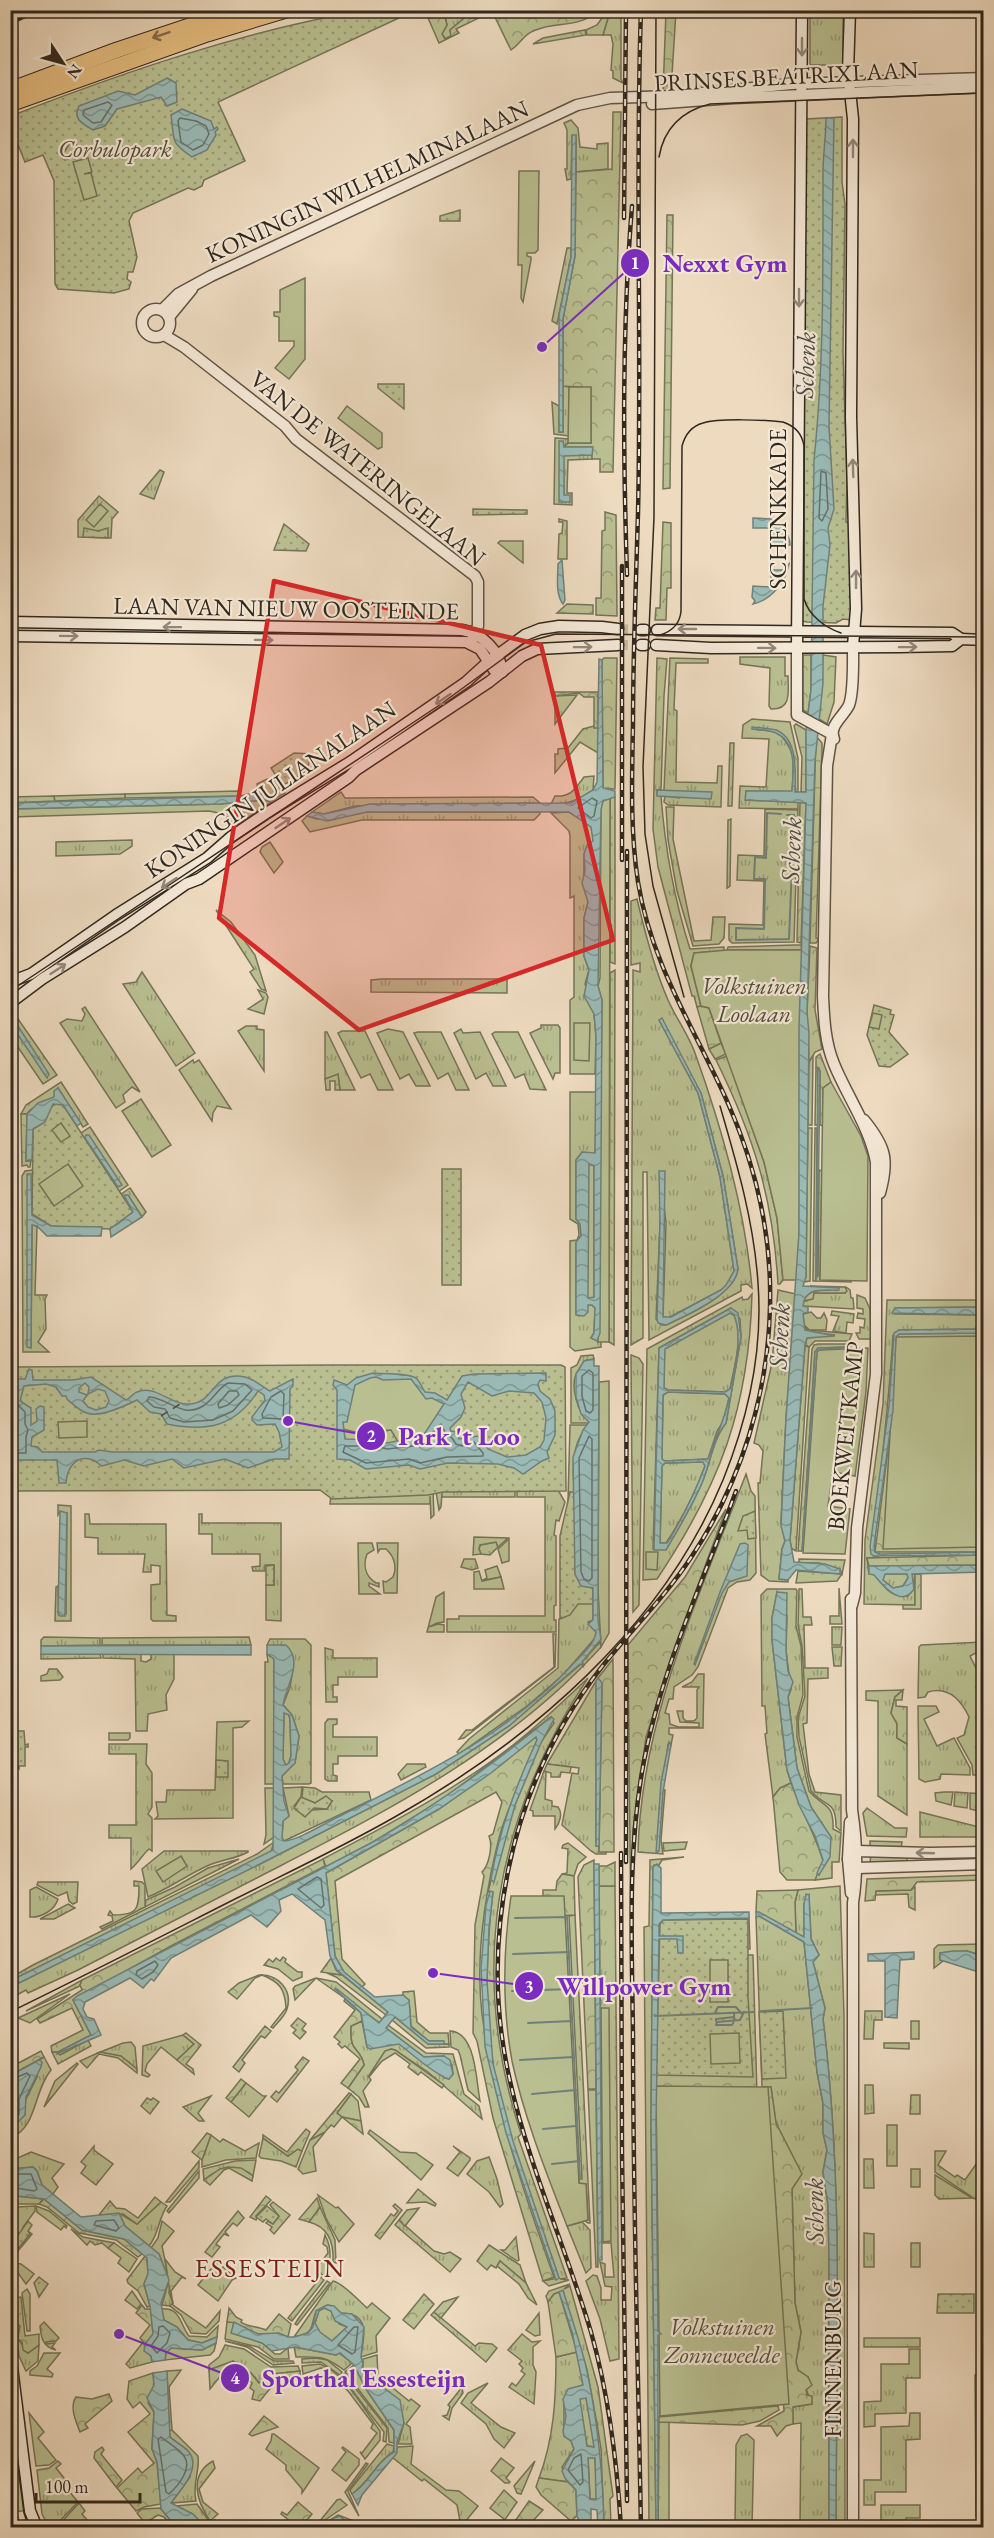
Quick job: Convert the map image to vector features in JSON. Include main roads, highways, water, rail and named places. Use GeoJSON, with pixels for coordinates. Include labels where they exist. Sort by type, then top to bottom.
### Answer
{"type":"FeatureCollection","features":[{"type":"Feature","properties":{"kind":"highway"},"geometry":{"type":"LineString","coordinates":[[10,90],[117,50],[237,10]]}},
{"type":"Feature","properties":{"kind":"highway"},"geometry":{"type":"LineString","coordinates":[[10,105],[207,34],[286,10]]}},
{"type":"Feature","properties":{"kind":"main road","name":"SCHENKKADE"},"geometry":{"type":"LineString","coordinates":[[802,10],[797,715],[832,734]]}},
{"type":"Feature","properties":{"kind":"main road"},"geometry":{"type":"LineString","coordinates":[[832,734],[836,723],[850,702],[856,609],[851,417],[850,10]]}},
{"type":"Feature","properties":{"kind":"main road","name":"PRINSES BEATRIXLAAN"},"geometry":{"type":"LineString","coordinates":[[600,99],[802,90],[984,78]]}},
{"type":"Feature","properties":{"kind":"main road","name":"PRINSES BEATRIXLAAN"},"geometry":{"type":"LineString","coordinates":[[851,87],[984,87]]}},
{"type":"Feature","properties":{"kind":"main road","name":"PRINSES BEATRIXLAAN"},"geometry":{"type":"LineString","coordinates":[[590,106],[669,104],[802,90]]}},
{"type":"Feature","properties":{"kind":"main road","name":"KONINGIN WILHELMINALAAN"},"geometry":{"type":"LineString","coordinates":[[166,322],[178,294],[240,262],[559,113],[600,99]]}},
{"type":"Feature","properties":{"kind":"main road","name":"KONINGIN WILHELMINALAAN"},"geometry":{"type":"LineString","coordinates":[[559,113],[590,106]]}},
{"type":"Feature","properties":{"kind":"main road","name":"VAN DE WATERINGELAAN"},"geometry":{"type":"LineString","coordinates":[[166,322],[184,347],[285,426],[296,439],[475,576],[478,582],[478,592],[473,638]]}},
{"type":"Feature","properties":{"kind":"main road","name":"LAAN VAN NIEUW OOSTEINDE"},"geometry":{"type":"LineString","coordinates":[[10,622],[456,630],[473,638],[480,649],[492,659],[494,670],[502,672]]}},
{"type":"Feature","properties":{"kind":"main road","name":"KONINGIN JULIANALAAN"},"geometry":{"type":"LineString","coordinates":[[10,982],[31,974],[116,915],[207,858],[231,837],[350,762],[456,690],[492,659],[525,635],[549,627],[618,629]]}},
{"type":"Feature","properties":{"kind":"main road"},"geometry":{"type":"LineString","coordinates":[[657,630],[952,633],[961,639],[984,640]]}},
{"type":"Feature","properties":{"kind":"main road","name":"LAAN VAN NIEUW OOSTEINDE"},"geometry":{"type":"LineString","coordinates":[[10,636],[473,638]]}},
{"type":"Feature","properties":{"kind":"main road"},"geometry":{"type":"LineString","coordinates":[[647,645],[711,648],[952,646],[961,639]]}},
{"type":"Feature","properties":{"kind":"main road","name":"KONINGIN JULIANALAAN"},"geometry":{"type":"LineString","coordinates":[[10,1003],[42,979],[125,927],[146,910],[241,851],[522,656],[548,647],[618,645]]}},
{"type":"Feature","properties":{"kind":"main road","name":"BOEKWEITKAMP"},"geometry":{"type":"LineString","coordinates":[[832,734],[834,750],[829,771],[824,1020],[833,1063],[880,1160],[876,1208],[874,1406],[855,1546],[855,1593],[852,1605],[852,1810],[848,1859]]}},
{"type":"Feature","properties":{"kind":"main road","name":"BOEKWEITKAMP"},"geometry":{"type":"LineString","coordinates":[[852,1810],[857,1868]]}},
{"type":"Feature","properties":{"kind":"main road"},"geometry":{"type":"LineString","coordinates":[[984,1852],[857,1851],[848,1859],[857,1868],[984,1864]]}},
{"type":"Feature","properties":{"kind":"main road","name":"FINNENBURG"},"geometry":{"type":"LineString","coordinates":[[848,1859],[853,1903],[853,2528]]}},
{"type":"Feature","properties":{"kind":"main road","name":"FINNENBURG"},"geometry":{"type":"LineString","coordinates":[[853,1903],[857,1868]]}},
{"type":"Feature","properties":{"kind":"main road"},"geometry":{"type":"LineString","coordinates":[[10,2351],[30,2511],[35,2527],[13,2527],[10,2508]]}},
{"type":"Feature","properties":{"kind":"water"},"geometry":{"type":"Polygon","coordinates":[[[167,78],[176,83],[177,102],[167,106],[161,97],[117,109],[105,126],[93,130],[78,118],[79,106],[118,91],[135,95],[167,78]]]}},
{"type":"Feature","properties":{"kind":"water"},"geometry":{"type":"Polygon","coordinates":[[[182,109],[211,121],[214,129],[217,127],[218,129],[207,150],[192,157],[174,140],[171,115],[182,109]]]}},
{"type":"Feature","properties":{"kind":"water"},"geometry":{"type":"Polygon","coordinates":[[[826,118],[834,118],[829,426],[834,509],[828,528],[830,545],[823,606],[823,683],[815,761],[807,1012],[809,1033],[806,1277],[803,1286],[839,1288],[839,1290],[811,1292],[804,1300],[803,1306],[808,1307],[808,1312],[803,1314],[805,1330],[835,1336],[807,1338],[805,1345],[790,1540],[794,1562],[825,1564],[840,1569],[840,1574],[796,1570],[788,1580],[779,1579],[785,1541],[781,1526],[799,1233],[799,1027],[806,803],[745,800],[746,791],[792,791],[793,759],[788,744],[776,733],[752,729],[752,727],[776,730],[789,741],[794,757],[795,792],[806,792],[806,730],[811,690],[814,460],[821,353],[823,166],[826,118]]]}},
{"type":"Feature","properties":{"kind":"water"},"geometry":{"type":"Polygon","coordinates":[[[572,135],[576,135],[575,256],[563,319],[563,432],[559,432],[559,315],[571,257],[572,135]]]}},
{"type":"Feature","properties":{"kind":"water"},"geometry":{"type":"Polygon","coordinates":[[[559,441],[563,441],[564,447],[593,447],[592,455],[564,456],[564,495],[570,495],[570,502],[559,502],[559,441]]]}},
{"type":"Feature","properties":{"kind":"water"},"geometry":{"type":"Polygon","coordinates":[[[753,518],[771,519],[786,533],[790,545],[770,545],[769,534],[772,530],[753,528],[753,518]]]}},
{"type":"Feature","properties":{"kind":"water"},"geometry":{"type":"Polygon","coordinates":[[[562,560],[565,600],[563,604],[560,600],[558,585],[558,564],[562,560]]]}},
{"type":"Feature","properties":{"kind":"water"},"geometry":{"type":"Polygon","coordinates":[[[789,564],[785,577],[777,589],[766,599],[753,604],[755,601],[752,597],[753,586],[770,587],[772,584],[770,570],[783,570],[789,564]]]}},
{"type":"Feature","properties":{"kind":"water"},"geometry":{"type":"Polygon","coordinates":[[[599,659],[602,660],[603,788],[615,791],[615,797],[603,801],[601,810],[598,986],[602,1000],[600,1333],[597,1341],[591,1338],[594,1333],[595,1308],[588,1305],[588,1312],[584,1316],[576,1315],[576,1242],[581,1236],[580,1224],[576,1219],[576,1160],[582,1152],[595,1153],[596,1036],[594,1014],[584,996],[589,970],[584,956],[584,918],[588,902],[582,883],[585,871],[584,854],[587,845],[593,841],[591,827],[569,812],[367,812],[327,821],[307,816],[312,812],[324,814],[370,804],[571,803],[593,790],[597,782],[599,659]],[[589,1164],[588,1298],[594,1297],[594,1166],[589,1164]]]}},
{"type":"Feature","properties":{"kind":"water"},"geometry":{"type":"Polygon","coordinates":[[[657,790],[712,792],[711,799],[657,796],[657,790]]]}},
{"type":"Feature","properties":{"kind":"water"},"geometry":{"type":"Polygon","coordinates":[[[253,793],[278,797],[271,802],[264,800],[220,804],[11,809],[11,803],[240,796],[253,793]]]}},
{"type":"Feature","properties":{"kind":"water"},"geometry":{"type":"Polygon","coordinates":[[[662,1018],[701,1093],[723,1176],[738,1269],[735,1278],[719,1296],[666,1325],[658,1323],[657,1319],[659,1171],[665,1171],[663,1317],[671,1317],[721,1290],[734,1271],[720,1177],[698,1093],[659,1020],[662,1018]]]}},
{"type":"Feature","properties":{"kind":"water"},"geometry":{"type":"Polygon","coordinates":[[[16,1023],[49,1074],[47,1078],[12,1026],[16,1023]]]}},
{"type":"Feature","properties":{"kind":"water"},"geometry":{"type":"Polygon","coordinates":[[[818,1068],[820,1071],[817,1277],[816,1276],[818,1068]]]}},
{"type":"Feature","properties":{"kind":"water"},"geometry":{"type":"Polygon","coordinates":[[[58,1088],[81,1123],[77,1126],[63,1105],[53,1104],[45,1122],[33,1129],[32,1160],[26,1161],[27,1114],[38,1103],[54,1097],[54,1091],[58,1088]]]}},
{"type":"Feature","properties":{"kind":"water"},"geometry":{"type":"Polygon","coordinates":[[[89,1135],[122,1185],[118,1187],[85,1138],[89,1135]]]}},
{"type":"Feature","properties":{"kind":"water"},"geometry":{"type":"Polygon","coordinates":[[[27,1174],[31,1174],[32,1215],[51,1226],[102,1227],[101,1236],[47,1236],[37,1226],[32,1225],[31,1348],[27,1347],[27,1174]]]}},
{"type":"Feature","properties":{"kind":"water"},"geometry":{"type":"Polygon","coordinates":[[[124,1195],[128,1195],[142,1217],[111,1237],[110,1229],[133,1212],[124,1195]]]}},
{"type":"Feature","properties":{"kind":"water"},"geometry":{"type":"Polygon","coordinates":[[[983,1307],[983,1315],[892,1313],[895,1308],[983,1307]]]}},
{"type":"Feature","properties":{"kind":"water"},"geometry":{"type":"Polygon","coordinates":[[[731,1308],[738,1313],[741,1337],[726,1423],[715,1444],[698,1492],[666,1550],[654,1550],[659,1348],[731,1308]],[[730,1313],[665,1349],[664,1388],[725,1392],[730,1389],[736,1362],[738,1332],[734,1315],[730,1313]],[[668,1392],[663,1395],[662,1459],[665,1461],[708,1459],[729,1398],[725,1394],[668,1392]],[[703,1462],[665,1463],[662,1466],[660,1543],[667,1543],[673,1534],[693,1496],[705,1466],[703,1462]]]}},
{"type":"Feature","properties":{"kind":"water"},"geometry":{"type":"Polygon","coordinates":[[[983,1329],[983,1333],[899,1334],[896,1337],[893,1410],[874,1546],[875,1552],[880,1554],[983,1552],[983,1555],[874,1556],[871,1554],[870,1547],[889,1405],[894,1333],[899,1330],[983,1329]]]}},
{"type":"Feature","properties":{"kind":"water"},"geometry":{"type":"Polygon","coordinates":[[[851,1347],[817,1352],[802,1552],[815,1352],[818,1348],[851,1347]]]}},
{"type":"Feature","properties":{"kind":"water"},"geometry":{"type":"Polygon","coordinates":[[[594,1359],[594,1366],[599,1366],[598,1621],[601,1639],[582,1662],[584,1665],[580,1664],[509,1726],[436,1774],[19,1983],[16,1978],[273,1850],[274,1659],[267,1654],[267,1645],[286,1645],[294,1659],[283,1705],[292,1715],[299,1736],[295,1763],[282,1776],[284,1801],[289,1816],[283,1821],[282,1838],[284,1841],[297,1838],[432,1769],[492,1733],[548,1689],[584,1653],[593,1641],[596,1632],[588,1624],[593,1620],[593,1588],[581,1586],[575,1574],[573,1457],[583,1430],[589,1422],[581,1414],[576,1397],[576,1374],[584,1361],[594,1359]],[[284,1713],[283,1759],[286,1765],[291,1756],[289,1715],[284,1713]]]}},
{"type":"Feature","properties":{"kind":"water"},"geometry":{"type":"Polygon","coordinates":[[[29,1369],[32,1370],[33,1380],[73,1380],[91,1377],[126,1400],[144,1390],[183,1404],[190,1404],[204,1398],[226,1378],[234,1376],[248,1378],[270,1391],[293,1379],[293,1386],[290,1389],[289,1459],[274,1459],[248,1468],[225,1459],[184,1468],[172,1459],[144,1466],[124,1460],[102,1466],[93,1460],[81,1459],[70,1468],[66,1483],[59,1483],[57,1460],[19,1460],[11,1457],[11,1379],[25,1379],[29,1369]],[[85,1383],[79,1388],[79,1392],[87,1395],[83,1401],[88,1407],[96,1410],[106,1407],[109,1401],[105,1391],[98,1389],[88,1394],[89,1387],[85,1383]],[[46,1384],[24,1386],[20,1401],[31,1408],[31,1425],[37,1421],[36,1409],[40,1406],[44,1407],[44,1430],[32,1437],[31,1446],[38,1447],[42,1452],[95,1452],[99,1450],[112,1452],[274,1452],[282,1447],[275,1424],[257,1425],[252,1420],[265,1400],[264,1395],[258,1391],[240,1412],[230,1419],[207,1427],[195,1427],[167,1424],[161,1414],[150,1412],[137,1400],[98,1414],[87,1413],[76,1407],[66,1396],[62,1396],[56,1387],[46,1384]]]}},
{"type":"Feature","properties":{"kind":"water"},"geometry":{"type":"Polygon","coordinates":[[[373,1373],[414,1377],[425,1392],[435,1393],[447,1400],[462,1376],[546,1373],[546,1381],[540,1380],[538,1384],[540,1391],[550,1399],[555,1411],[555,1435],[547,1452],[549,1458],[523,1474],[514,1468],[498,1464],[448,1463],[420,1469],[409,1465],[366,1469],[350,1460],[337,1459],[337,1390],[333,1385],[334,1380],[347,1385],[356,1378],[373,1373]],[[376,1377],[355,1385],[347,1422],[343,1422],[345,1439],[377,1440],[387,1443],[421,1439],[444,1404],[432,1398],[426,1399],[411,1379],[383,1380],[376,1377]],[[468,1382],[461,1394],[465,1408],[461,1417],[450,1428],[451,1431],[458,1432],[459,1439],[478,1436],[488,1449],[507,1457],[526,1455],[540,1447],[544,1440],[546,1418],[542,1402],[534,1393],[509,1391],[492,1396],[468,1382]]]}},
{"type":"Feature","properties":{"kind":"water"},"geometry":{"type":"Polygon","coordinates":[[[60,1511],[67,1513],[65,1616],[60,1616],[58,1612],[60,1511]]]}},
{"type":"Feature","properties":{"kind":"water"},"geometry":{"type":"Polygon","coordinates":[[[740,1544],[748,1545],[747,1576],[729,1582],[722,1593],[695,1665],[720,1592],[740,1544]]]}},
{"type":"Feature","properties":{"kind":"water"},"geometry":{"type":"Polygon","coordinates":[[[983,1565],[983,1572],[912,1574],[914,1589],[904,1597],[893,1593],[874,1575],[869,1574],[869,1566],[983,1565]],[[885,1574],[883,1580],[893,1588],[903,1586],[908,1578],[907,1574],[885,1574]]]}},
{"type":"Feature","properties":{"kind":"water"},"geometry":{"type":"Polygon","coordinates":[[[777,1592],[787,1593],[786,1650],[788,1671],[793,1682],[788,1697],[797,1768],[811,1807],[831,1837],[830,1857],[819,1875],[817,1873],[823,1860],[815,1836],[799,1805],[787,1770],[772,1640],[772,1618],[777,1592]]]}},
{"type":"Feature","properties":{"kind":"water"},"geometry":{"type":"Polygon","coordinates":[[[251,1645],[251,1655],[41,1654],[41,1646],[251,1645]]]}},
{"type":"Feature","properties":{"kind":"water"},"geometry":{"type":"Polygon","coordinates":[[[598,1678],[602,1683],[599,1846],[596,1846],[596,1681],[598,1678]]]}},
{"type":"Feature","properties":{"kind":"water"},"geometry":{"type":"Polygon","coordinates":[[[551,1717],[554,1719],[541,1743],[515,1805],[494,1882],[491,1880],[494,1862],[504,1826],[515,1791],[537,1740],[536,1737],[491,1773],[439,1809],[326,1873],[335,1956],[344,1972],[375,1997],[403,1995],[409,2000],[411,2027],[429,2041],[444,2041],[444,2044],[428,2044],[395,2017],[386,2028],[424,2057],[444,2056],[450,2060],[453,2074],[449,2079],[431,2069],[399,2044],[370,2049],[367,2047],[361,2013],[335,1989],[379,2023],[388,2012],[337,1970],[330,1956],[325,1920],[292,1894],[279,1900],[281,1911],[267,1927],[251,1915],[171,1958],[154,1981],[151,1979],[143,1988],[130,1978],[85,2002],[83,2009],[87,2017],[94,2019],[101,2035],[57,2054],[91,2035],[73,2000],[77,1996],[373,1842],[465,1783],[551,1717]]]}},
{"type":"Feature","properties":{"kind":"water"},"geometry":{"type":"Polygon","coordinates":[[[669,1742],[671,1745],[663,1792],[659,1851],[656,1853],[661,1782],[669,1742]]]}},
{"type":"Feature","properties":{"kind":"water"},"geometry":{"type":"Polygon","coordinates":[[[594,1864],[599,1864],[602,2260],[598,2260],[594,1864]]]}},
{"type":"Feature","properties":{"kind":"water"},"geometry":{"type":"Polygon","coordinates":[[[657,1864],[661,1868],[661,1913],[749,1912],[749,1918],[663,1920],[659,1924],[659,1936],[683,1936],[683,1953],[678,1953],[677,1939],[659,1939],[656,2123],[658,2331],[661,2334],[658,2335],[658,2528],[656,2527],[651,2122],[653,1867],[657,1864]]]}},
{"type":"Feature","properties":{"kind":"water"},"geometry":{"type":"Polygon","coordinates":[[[490,1891],[493,1892],[487,1981],[493,2064],[513,2141],[559,2278],[556,2280],[506,2133],[485,2047],[481,1968],[486,1905],[490,1891]]]}},
{"type":"Feature","properties":{"kind":"water"},"geometry":{"type":"Polygon","coordinates":[[[806,1894],[809,1895],[811,1939],[819,1955],[813,1962],[825,2008],[823,2019],[834,2146],[837,2273],[836,2528],[829,2527],[829,2259],[828,2205],[823,2172],[827,2150],[823,2133],[823,2103],[817,2072],[804,1942],[759,1916],[756,1917],[756,1912],[759,1912],[804,1937],[806,1894]]]}},
{"type":"Feature","properties":{"kind":"water"},"geometry":{"type":"Polygon","coordinates":[[[967,1951],[983,1956],[983,2192],[982,1973],[940,1960],[940,1953],[967,1951]]]}},
{"type":"Feature","properties":{"kind":"water"},"geometry":{"type":"Polygon","coordinates":[[[914,1952],[914,1959],[900,1960],[897,2018],[885,2017],[885,1961],[868,1961],[868,1954],[914,1952]]]}},
{"type":"Feature","properties":{"kind":"water"},"geometry":{"type":"Polygon","coordinates":[[[39,2060],[42,2062],[41,2067],[26,2097],[25,2115],[11,2129],[11,2075],[39,2060]]]}},
{"type":"Feature","properties":{"kind":"water"},"geometry":{"type":"Polygon","coordinates":[[[33,2167],[42,2185],[81,2217],[119,2213],[125,2226],[159,2254],[169,2280],[161,2303],[164,2320],[177,2327],[188,2340],[202,2343],[217,2337],[216,2343],[202,2350],[171,2348],[166,2353],[165,2360],[152,2362],[151,2356],[144,2351],[145,2344],[153,2334],[150,2306],[144,2284],[148,2274],[147,2258],[124,2239],[82,2230],[44,2199],[17,2196],[11,2192],[11,2169],[33,2167]]]}},
{"type":"Feature","properties":{"kind":"water"},"geometry":{"type":"Polygon","coordinates":[[[563,2290],[582,2351],[591,2390],[599,2449],[604,2527],[598,2527],[597,2510],[591,2509],[591,2527],[582,2527],[577,2516],[576,2490],[562,2471],[574,2449],[571,2441],[564,2436],[566,2416],[563,2399],[568,2389],[583,2385],[572,2332],[559,2292],[563,2290]],[[586,2398],[580,2399],[587,2446],[594,2447],[586,2398]],[[588,2458],[590,2499],[596,2499],[595,2458],[588,2458]]]}},
{"type":"Feature","properties":{"kind":"water"},"geometry":{"type":"Polygon","coordinates":[[[327,2305],[334,2306],[341,2313],[352,2314],[364,2327],[361,2371],[400,2400],[404,2423],[397,2442],[397,2453],[362,2495],[358,2505],[352,2494],[364,2484],[382,2461],[394,2452],[394,2430],[366,2389],[354,2365],[340,2353],[336,2355],[295,2347],[272,2351],[262,2343],[231,2333],[234,2322],[258,2334],[279,2333],[294,2337],[308,2333],[313,2327],[316,2311],[327,2305]],[[324,2308],[319,2311],[315,2323],[320,2332],[332,2341],[347,2327],[335,2321],[331,2311],[324,2308]]]}},
{"type":"Feature","properties":{"kind":"water"},"geometry":{"type":"Polygon","coordinates":[[[167,2371],[170,2437],[189,2452],[193,2465],[184,2486],[171,2503],[193,2514],[205,2527],[176,2527],[161,2509],[157,2462],[152,2449],[154,2412],[147,2398],[154,2385],[153,2373],[167,2371]]]}},
{"type":"Feature","properties":{"kind":"water"},"geometry":{"type":"Polygon","coordinates":[[[340,2516],[351,2527],[324,2527],[334,2518],[340,2516]]]}},
{"type":"Feature","properties":{"kind":"waterway","name":"Schenk"},"geometry":{"type":"LineString","coordinates":[[781,814],[767,813],[766,858],[755,857],[754,879],[765,879],[764,929],[736,928],[736,940],[789,939],[794,815],[787,815]]}},
{"type":"Feature","properties":{"kind":"waterway"},"geometry":{"type":"LineString","coordinates":[[515,1918],[567,1917],[580,2178]]}},
{"type":"Feature","properties":{"kind":"waterway"},"geometry":{"type":"LineString","coordinates":[[513,1954],[569,1952]]}},
{"type":"Feature","properties":{"kind":"waterway"},"geometry":{"type":"LineString","coordinates":[[512,1991],[570,1989]]}},
{"type":"Feature","properties":{"kind":"waterway"},"geometry":{"type":"LineString","coordinates":[[715,2013],[718,2007],[736,2007],[741,2013]]}},
{"type":"Feature","properties":{"kind":"waterway"},"geometry":{"type":"LineString","coordinates":[[761,2011],[812,2008]]}},
{"type":"Feature","properties":{"kind":"waterway"},"geometry":{"type":"LineString","coordinates":[[734,2013],[734,2020],[734,2022],[732,2025],[716,2025],[717,2022],[740,2020],[744,2012]]}},
{"type":"Feature","properties":{"kind":"waterway"},"geometry":{"type":"LineString","coordinates":[[655,2016],[754,2012]]}},
{"type":"Feature","properties":{"kind":"waterway"},"geometry":{"type":"LineString","coordinates":[[716,2021],[716,2019],[734,2017]]}},
{"type":"Feature","properties":{"kind":"waterway"},"geometry":{"type":"LineString","coordinates":[[528,2023],[572,2021]]}},
{"type":"Feature","properties":{"kind":"waterway"},"geometry":{"type":"LineString","coordinates":[[520,2060],[573,2057]]}},
{"type":"Feature","properties":{"kind":"waterway"},"geometry":{"type":"LineString","coordinates":[[532,2094],[576,2090]]}},
{"type":"Feature","properties":{"kind":"waterway"},"geometry":{"type":"LineString","coordinates":[[543,2129],[576,2126]]}},
{"type":"Feature","properties":{"kind":"waterway"},"geometry":{"type":"LineString","coordinates":[[552,2164],[580,2161]]}},
{"type":"Feature","properties":{"kind":"tunnel"},"geometry":{"type":"LineString","coordinates":[[618,629],[641,630]]}},
{"type":"Feature","properties":{"kind":"tunnel"},"geometry":{"type":"LineString","coordinates":[[618,645],[641,645]]}},
{"type":"Feature","properties":{"kind":"tram line"},"geometry":{"type":"LineString","coordinates":[[656,10],[654,517],[643,767],[645,834],[653,886],[684,997]]}},
{"type":"Feature","properties":{"kind":"tram line"},"geometry":{"type":"LineString","coordinates":[[659,157],[665,137],[676,122],[691,111],[710,104],[984,93]]}},
{"type":"Feature","properties":{"kind":"tram line"},"geometry":{"type":"LineString","coordinates":[[660,635],[675,626],[681,611],[683,442],[690,431],[699,424],[731,420],[783,422],[794,428],[802,437],[804,446],[804,599],[810,611],[819,620],[841,633]]}},
{"type":"Feature","properties":{"kind":"tram line"},"geometry":{"type":"LineString","coordinates":[[10,991],[441,704],[526,642],[556,634],[984,637]]}},
{"type":"Feature","properties":{"kind":"tram line"},"geometry":{"type":"LineString","coordinates":[[10,2012],[335,1849],[444,1787],[494,1754],[542,1716],[586,1676],[628,1632],[665,1584],[697,1534],[732,1456],[752,1383],[759,1308],[756,1260],[749,1215],[720,1106]]}},
{"type":"Feature","properties":{"kind":"tram line"},"geometry":{"type":"LineString","coordinates":[[10,2405],[24,2513],[29,2528]]}},
{"type":"Feature","properties":{"kind":"railway"},"geometry":{"type":"LineString","coordinates":[[10,23],[38,10]]}},
{"type":"Feature","properties":{"kind":"railway"},"geometry":{"type":"LineString","coordinates":[[624,218],[626,10]]}},
{"type":"Feature","properties":{"kind":"railway"},"geometry":{"type":"LineString","coordinates":[[621,2528],[617,2478],[603,2380],[581,2301],[527,2145],[505,2055],[498,1976],[503,1897],[522,1816],[555,1739],[569,1714],[601,1668],[682,1571],[725,1498],[749,1437],[757,1405],[764,1373],[770,1307],[765,1228],[754,1176],[727,1101],[663,968],[644,912],[635,862],[632,784],[639,450],[641,10]]}},
{"type":"Feature","properties":{"kind":"railway"},"geometry":{"type":"LineString","coordinates":[[627,575],[624,390],[626,298],[632,206]]}},
{"type":"Feature","properties":{"kind":"railway"},"geometry":{"type":"LineString","coordinates":[[622,566],[622,860]]}},
{"type":"Feature","properties":{"kind":"railway"},"geometry":{"type":"LineString","coordinates":[[626,1862],[627,851]]}},
{"type":"Feature","properties":{"kind":"railway"},"geometry":{"type":"LineString","coordinates":[[641,2528],[632,1933],[635,1828],[644,1761],[661,1692],[736,1491]]}},
{"type":"Feature","properties":{"kind":"railway"},"geometry":{"type":"LineString","coordinates":[[621,1853],[627,2501]]}},
{"type":"Feature","properties":{"kind":"place","name":"Nexxt Gym"},"geometry":{"type":"Point","coordinates":[542,347]}},
{"type":"Feature","properties":{"kind":"place","name":"Park 't Loo"},"geometry":{"type":"Point","coordinates":[288,1421]}},
{"type":"Feature","properties":{"kind":"place","name":"Willpower Gym"},"geometry":{"type":"Point","coordinates":[433,1973]}},
{"type":"Feature","properties":{"kind":"place","name":"Sporthal Essesteijn"},"geometry":{"type":"Point","coordinates":[119,2334]}},
{"type":"Feature","properties":{"kind":"district","name":"ESSESTEIJN"},"geometry":{"type":"Point","coordinates":[270,2268]}},
{"type":"Feature","properties":{"kind":"park label","name":"Corbulopark"},"geometry":{"type":"Point","coordinates":[115,148]}},
{"type":"Feature","properties":{"kind":"park label","name":"Volkstuinen Loolaan"},"geometry":{"type":"Point","coordinates":[754,999]}},
{"type":"Feature","properties":{"kind":"park label","name":"Volkstuinen Zonneweelde"},"geometry":{"type":"Point","coordinates":[722,2340]}}]}
